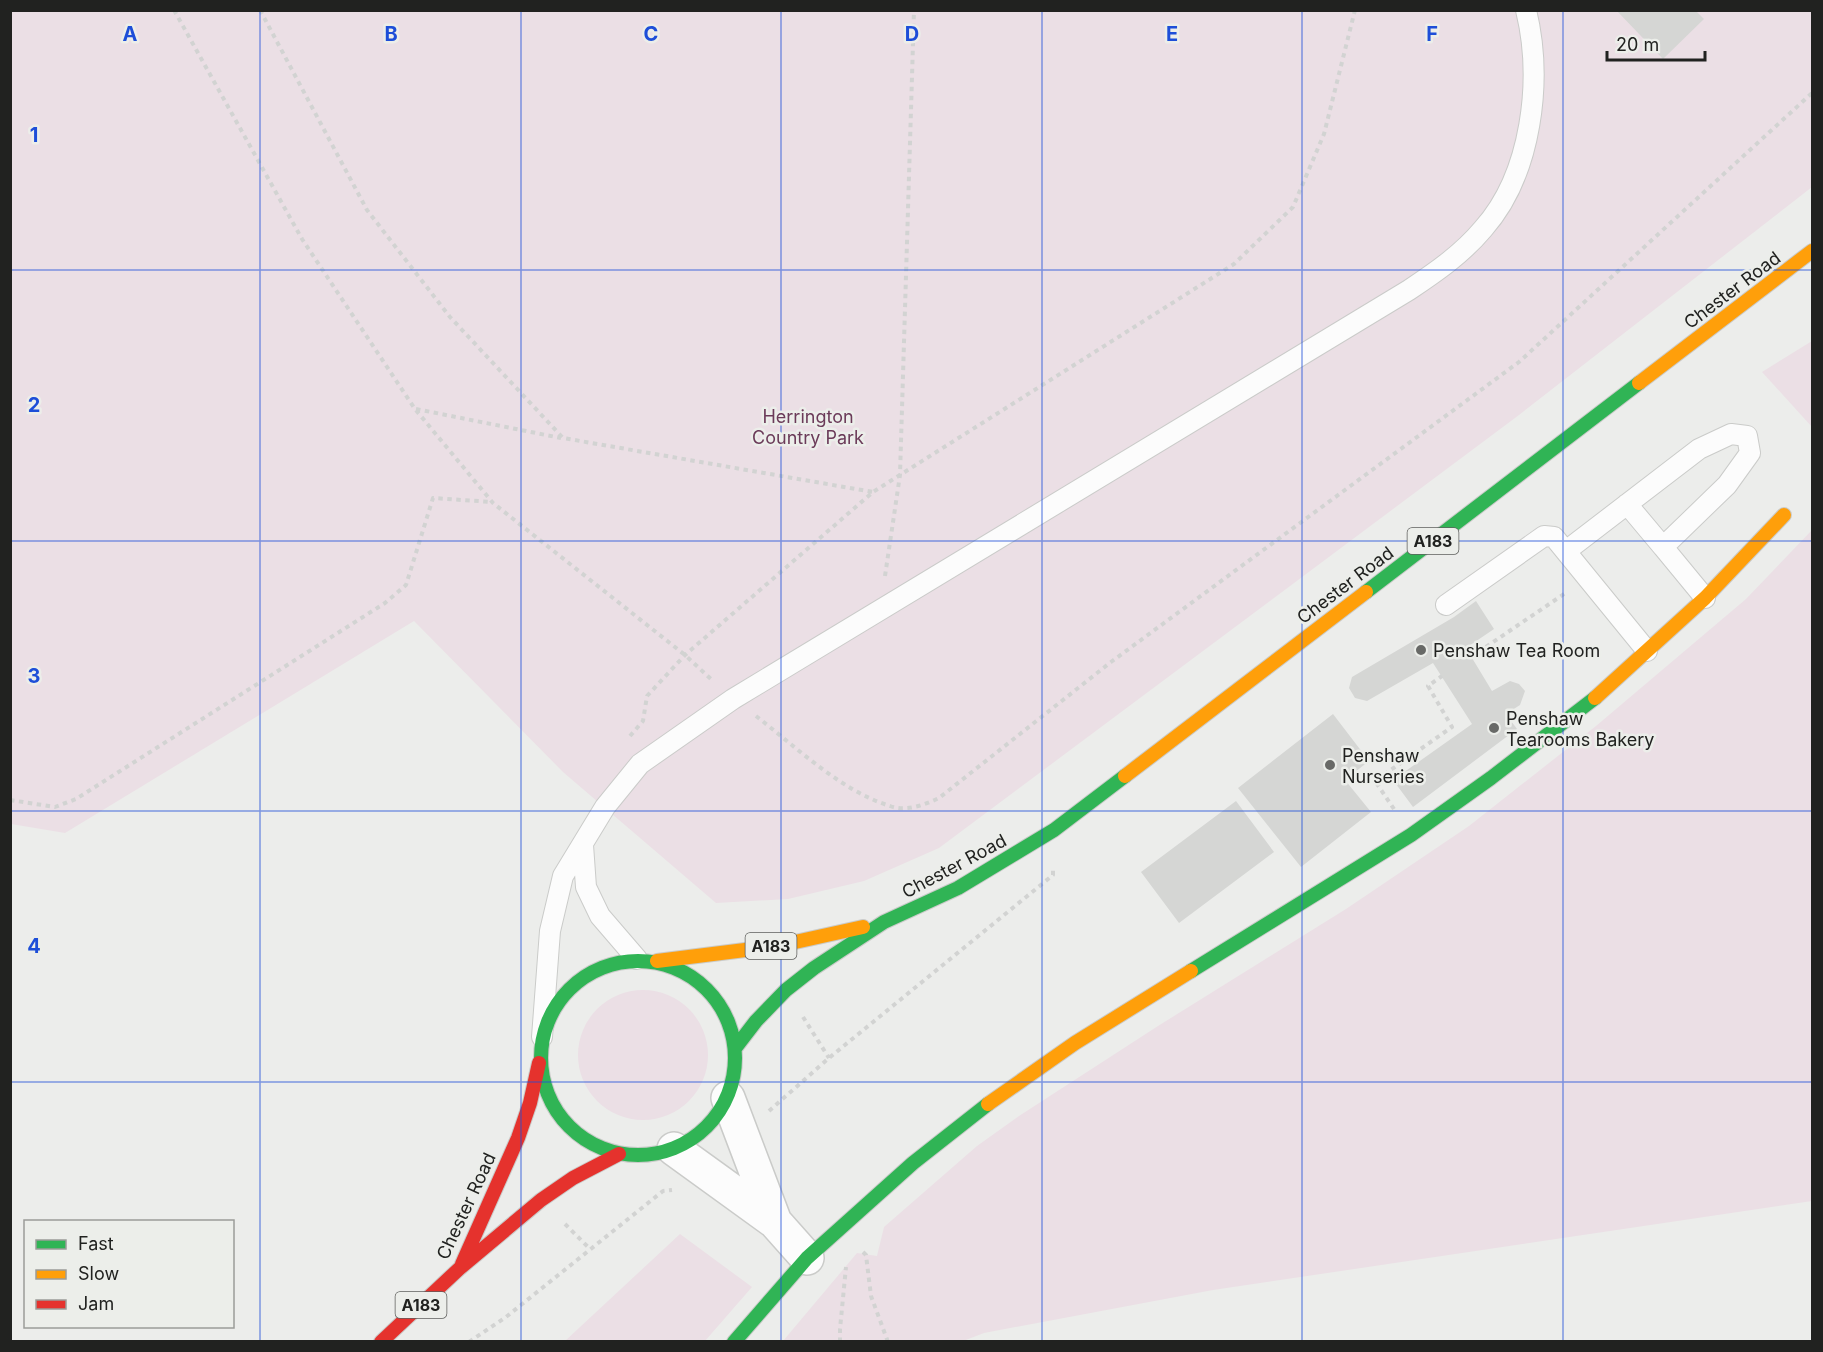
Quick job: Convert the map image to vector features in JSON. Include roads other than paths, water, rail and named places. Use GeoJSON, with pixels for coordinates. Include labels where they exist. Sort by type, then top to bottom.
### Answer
{"type":"FeatureCollection","features":[{"type":"Feature","properties":{"kind":"main road","name":"Chester Road"},"geometry":{"type":"LineString","coordinates":[[736,1047],[756,1021],[786,990],[814,968],[884,922],[958,888],[1054,830],[1812,251]]}},
{"type":"Feature","properties":{"kind":"main road"},"geometry":{"type":"LineString","coordinates":[[734,1341],[807,1258],[913,1163],[1002,1093],[1076,1043],[1411,835],[1582,710],[1705,598],[1784,515]]}},
{"type":"Feature","properties":{"kind":"main road","name":"Chester Road"},"geometry":{"type":"LineString","coordinates":[[657,961],[777,946],[884,922]]}},
{"type":"Feature","properties":{"kind":"main road"},"geometry":{"type":"LineString","coordinates":[[637,959],[657,961],[678,968],[716,997],[732,1028],[736,1047],[734,1081],[728,1098],[708,1127],[674,1149],[651,1154],[619,1154],[600,1148],[571,1129],[547,1095],[540,1058],[542,1037],[550,1014],[581,978],[610,963],[637,959]]}},
{"type":"Feature","properties":{"kind":"main road","name":"Chester Road"},"geometry":{"type":"LineString","coordinates":[[381,1341],[460,1268],[518,1138],[530,1103],[540,1058]]}},
{"type":"Feature","properties":{"kind":"main road","name":"A183"},"geometry":{"type":"LineString","coordinates":[[460,1268],[541,1200],[573,1178],[619,1154]]}},
{"type":"Feature","properties":{"kind":"street"},"geometry":{"type":"LineString","coordinates":[[728,1098],[775,1222]]}},
{"type":"Feature","properties":{"kind":"street"},"geometry":{"type":"LineString","coordinates":[[674,1149],[775,1222],[807,1258]]}},
{"type":"Feature","properties":{"kind":"lane"},"geometry":{"type":"LineString","coordinates":[[542,1037],[550,931],[563,876],[605,807],[640,764],[733,699],[880,612],[1444,267],[1484,228],[1504,199],[1517,169],[1529,128],[1533,95],[1533,48],[1526,10]]}},
{"type":"Feature","properties":{"kind":"lane"},"geometry":{"type":"LineString","coordinates":[[1566,552],[1699,449],[1731,434],[1747,436],[1750,453],[1727,485],[1663,547]]}},
{"type":"Feature","properties":{"kind":"lane"},"geometry":{"type":"LineString","coordinates":[[1626,504],[1705,598]]}},
{"type":"Feature","properties":{"kind":"lane"},"geometry":{"type":"LineString","coordinates":[[1446,605],[1544,536],[1554,537],[1647,651]]}},
{"type":"Feature","properties":{"kind":"lane"},"geometry":{"type":"LineString","coordinates":[[583,845],[586,887],[600,916],[637,959]]}},
{"type":"Feature","properties":{"kind":"place","name":"Penshaw Tea Room"},"geometry":{"type":"Point","coordinates":[1421,650]}},
{"type":"Feature","properties":{"kind":"place","name":"Penshaw Tearooms Bakery"},"geometry":{"type":"Point","coordinates":[1494,728]}},
{"type":"Feature","properties":{"kind":"place","name":"Penshaw Nurseries"},"geometry":{"type":"Point","coordinates":[1330,765]}},
{"type":"Feature","properties":{"kind":"park label","name":"Herrington Country Park"},"geometry":{"type":"Point","coordinates":[808,426]}}]}
